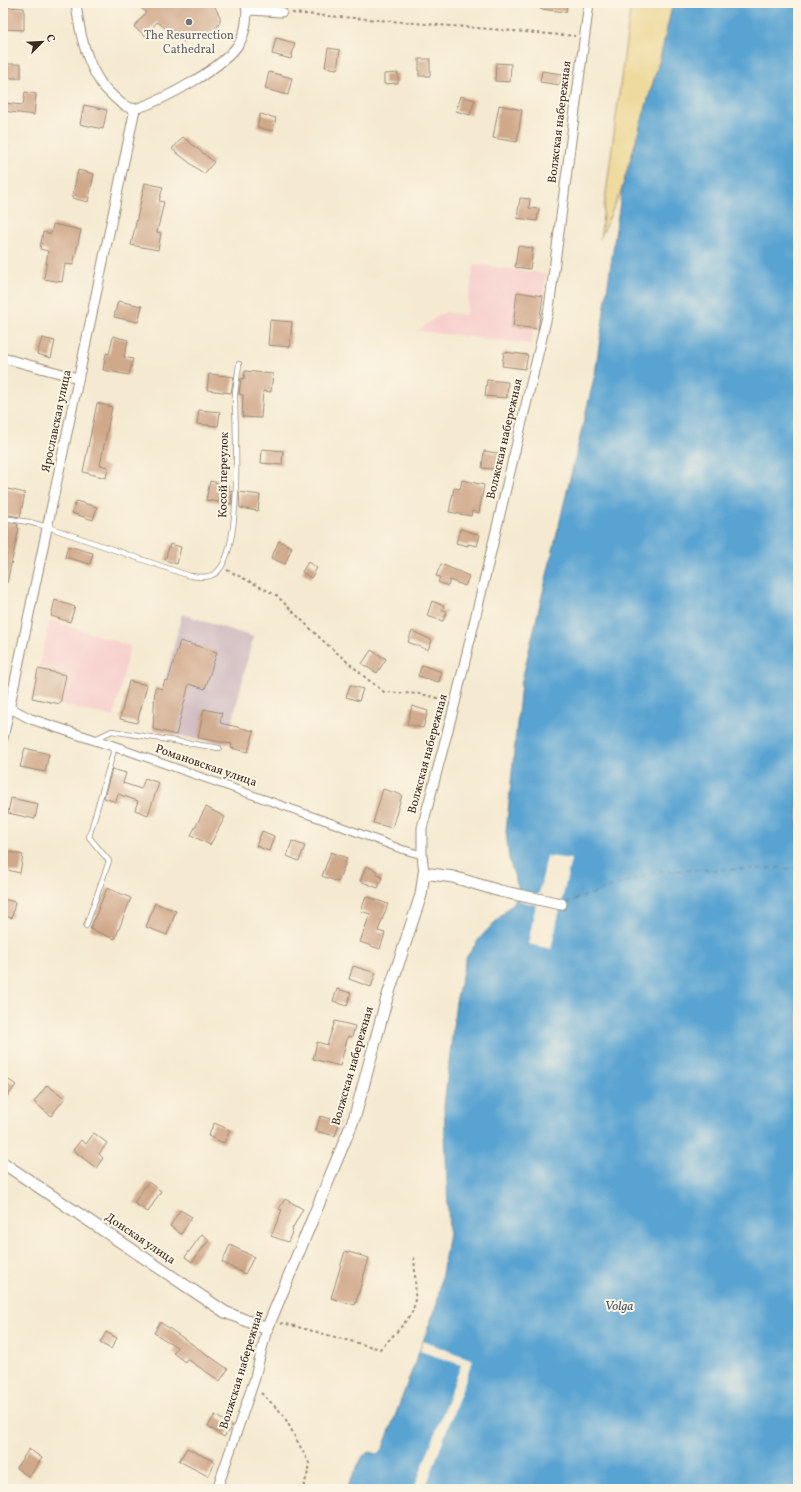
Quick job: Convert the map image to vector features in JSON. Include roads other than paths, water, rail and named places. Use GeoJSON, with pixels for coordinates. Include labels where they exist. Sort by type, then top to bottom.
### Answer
{"type":"FeatureCollection","features":[{"type":"Feature","properties":{"kind":"street"},"geometry":{"type":"LineString","coordinates":[[76,3],[80,33],[89,61],[101,84],[124,105],[128,108],[134,109],[147,105],[171,93],[208,72],[226,58],[240,41],[246,25],[247,7],[282,12]]}},
{"type":"Feature","properties":{"kind":"street","name":"Волжская набережная"},"geometry":{"type":"LineString","coordinates":[[217,1489],[253,1385],[267,1329],[354,1116],[387,998],[421,895],[424,872],[422,856],[422,828],[455,703],[550,308],[589,3]]}},
{"type":"Feature","properties":{"kind":"street","name":"Ярославская улица"},"geometry":{"type":"LineString","coordinates":[[3,738],[7,707],[48,527],[134,109]]}},
{"type":"Feature","properties":{"kind":"street"},"geometry":{"type":"LineString","coordinates":[[3,358],[78,378]]}},
{"type":"Feature","properties":{"kind":"street","name":"Романовская улица"},"geometry":{"type":"LineString","coordinates":[[7,707],[31,719],[94,739],[325,820],[422,856]]}},
{"type":"Feature","properties":{"kind":"street"},"geometry":{"type":"LineString","coordinates":[[424,872],[453,877],[500,892],[561,904]]}},
{"type":"Feature","properties":{"kind":"street","name":"Донская улица"},"geometry":{"type":"LineString","coordinates":[[3,1163],[225,1312],[267,1329]]}},
{"type":"Feature","properties":{"kind":"lane","name":"Косой переулок"},"geometry":{"type":"LineString","coordinates":[[48,527],[190,576],[204,578],[213,575],[221,567],[227,553],[232,533],[235,507],[235,392],[239,364]]}},
{"type":"Feature","properties":{"kind":"lane"},"geometry":{"type":"LineString","coordinates":[[3,518],[48,527]]}},
{"type":"Feature","properties":{"kind":"lane"},"geometry":{"type":"LineString","coordinates":[[94,739],[112,731],[219,748]]}},
{"type":"Feature","properties":{"kind":"lane"},"geometry":{"type":"LineString","coordinates":[[86,926],[109,861],[89,837],[118,748]]}},
{"type":"Feature","properties":{"kind":"water","name":"Volga"},"geometry":{"type":"Polygon","coordinates":[[[673,3],[798,3],[798,1489],[346,1489],[363,1456],[370,1452],[377,1454],[383,1448],[437,1304],[449,1233],[444,1106],[456,1002],[466,958],[480,938],[516,900],[519,890],[509,859],[506,832],[521,684],[595,374],[622,188],[660,59],[673,3]]]}},
{"type":"Feature","properties":{"kind":"place","name":"The Resurrection Cathedral"},"geometry":{"type":"Point","coordinates":[189,22]}}]}
